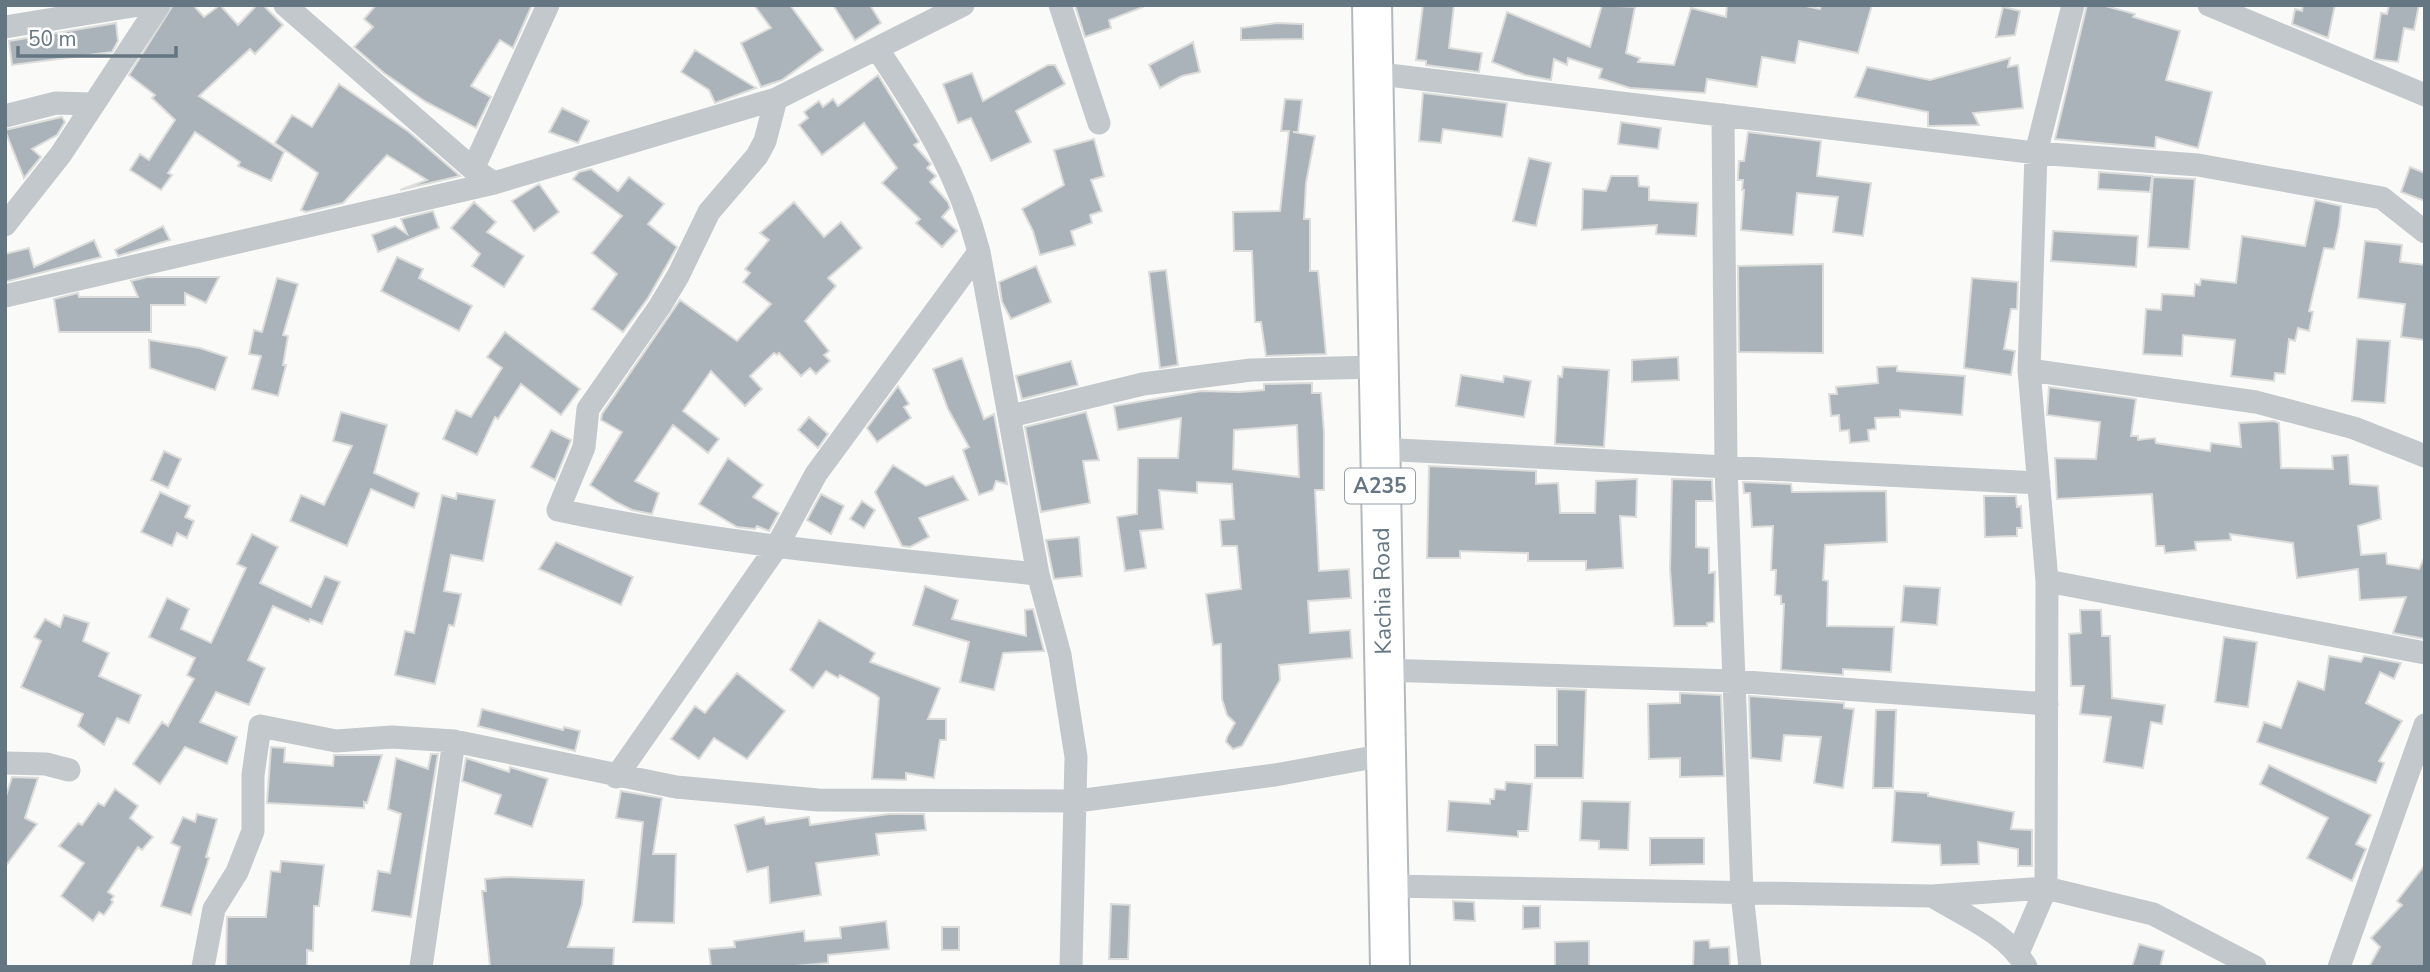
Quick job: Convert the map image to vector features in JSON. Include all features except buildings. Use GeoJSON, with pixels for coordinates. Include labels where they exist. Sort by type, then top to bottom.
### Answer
{"type":"FeatureCollection","features":[{"type":"Feature","properties":{"kind":"highway","name":"Kachia Road"},"geometry":{"type":"LineString","coordinates":[[1371,5],[1390,967]]}},
{"type":"Feature","properties":{"kind":"street"},"geometry":{"type":"LineString","coordinates":[[5,27],[139,5]]}},
{"type":"Feature","properties":{"kind":"street"},"geometry":{"type":"LineString","coordinates":[[5,225],[61,154],[159,5]]}},
{"type":"Feature","properties":{"kind":"street"},"geometry":{"type":"LineString","coordinates":[[285,5],[473,169],[494,183]]}},
{"type":"Feature","properties":{"kind":"street"},"geometry":{"type":"LineString","coordinates":[[473,169],[548,5]]}},
{"type":"Feature","properties":{"kind":"street"},"geometry":{"type":"LineString","coordinates":[[5,296],[494,183],[776,99],[964,5]]}},
{"type":"Feature","properties":{"kind":"street"},"geometry":{"type":"LineString","coordinates":[[1059,5],[1098,123]]}},
{"type":"Feature","properties":{"kind":"street"},"geometry":{"type":"LineString","coordinates":[[1932,897],[1989,930],[2022,960],[2046,888],[2047,581],[2029,370],[2036,153],[2073,5]]}},
{"type":"Feature","properties":{"kind":"street"},"geometry":{"type":"LineString","coordinates":[[2209,5],[2425,95]]}},
{"type":"Feature","properties":{"kind":"street"},"geometry":{"type":"LineString","coordinates":[[878,50],[930,128],[968,207],[979,252],[1038,574],[1060,655],[1076,757],[1071,967]]}},
{"type":"Feature","properties":{"kind":"street"},"geometry":{"type":"LineString","coordinates":[[1372,73],[2036,153],[2199,165],[2382,198],[2425,232]]}},
{"type":"Feature","properties":{"kind":"street"},"geometry":{"type":"LineString","coordinates":[[776,99],[765,141],[757,156],[713,205],[660,306],[588,409],[584,447],[558,510],[629,526],[776,548],[1038,574]]}},
{"type":"Feature","properties":{"kind":"street"},"geometry":{"type":"LineString","coordinates":[[5,116],[56,103],[92,104]]}},
{"type":"Feature","properties":{"kind":"street"},"geometry":{"type":"LineString","coordinates":[[1723,115],[1726,468],[1742,893],[1750,967]]}},
{"type":"Feature","properties":{"kind":"street"},"geometry":{"type":"LineString","coordinates":[[616,777],[776,548],[816,474],[979,252]]}},
{"type":"Feature","properties":{"kind":"street"},"geometry":{"type":"LineString","coordinates":[[1011,416],[1143,384],[1251,370],[1378,367]]}},
{"type":"Feature","properties":{"kind":"street"},"geometry":{"type":"LineString","coordinates":[[2029,370],[2256,402],[2354,428],[2425,456]]}},
{"type":"Feature","properties":{"kind":"street"},"geometry":{"type":"LineString","coordinates":[[1379,449],[2039,483]]}},
{"type":"Feature","properties":{"kind":"street"},"geometry":{"type":"LineString","coordinates":[[2047,581],[2425,653]]}},
{"type":"Feature","properties":{"kind":"street"},"geometry":{"type":"LineString","coordinates":[[1383,670],[1733,681],[2047,704]]}},
{"type":"Feature","properties":{"kind":"street"},"geometry":{"type":"LineString","coordinates":[[2339,967],[2425,725]]}},
{"type":"Feature","properties":{"kind":"street"},"geometry":{"type":"LineString","coordinates":[[203,967],[214,909],[237,872],[253,831],[253,775],[260,726],[336,741],[392,737],[454,741],[616,777],[677,787],[818,800],[1077,801],[1275,775],[1385,755]]}},
{"type":"Feature","properties":{"kind":"street"},"geometry":{"type":"LineString","coordinates":[[421,967],[454,741]]}},
{"type":"Feature","properties":{"kind":"street"},"geometry":{"type":"LineString","coordinates":[[5,763],[46,764],[69,771]]}},
{"type":"Feature","properties":{"kind":"street"},"geometry":{"type":"LineString","coordinates":[[1390,886],[1932,897],[2046,888],[2153,914],[2255,967]]}}]}
